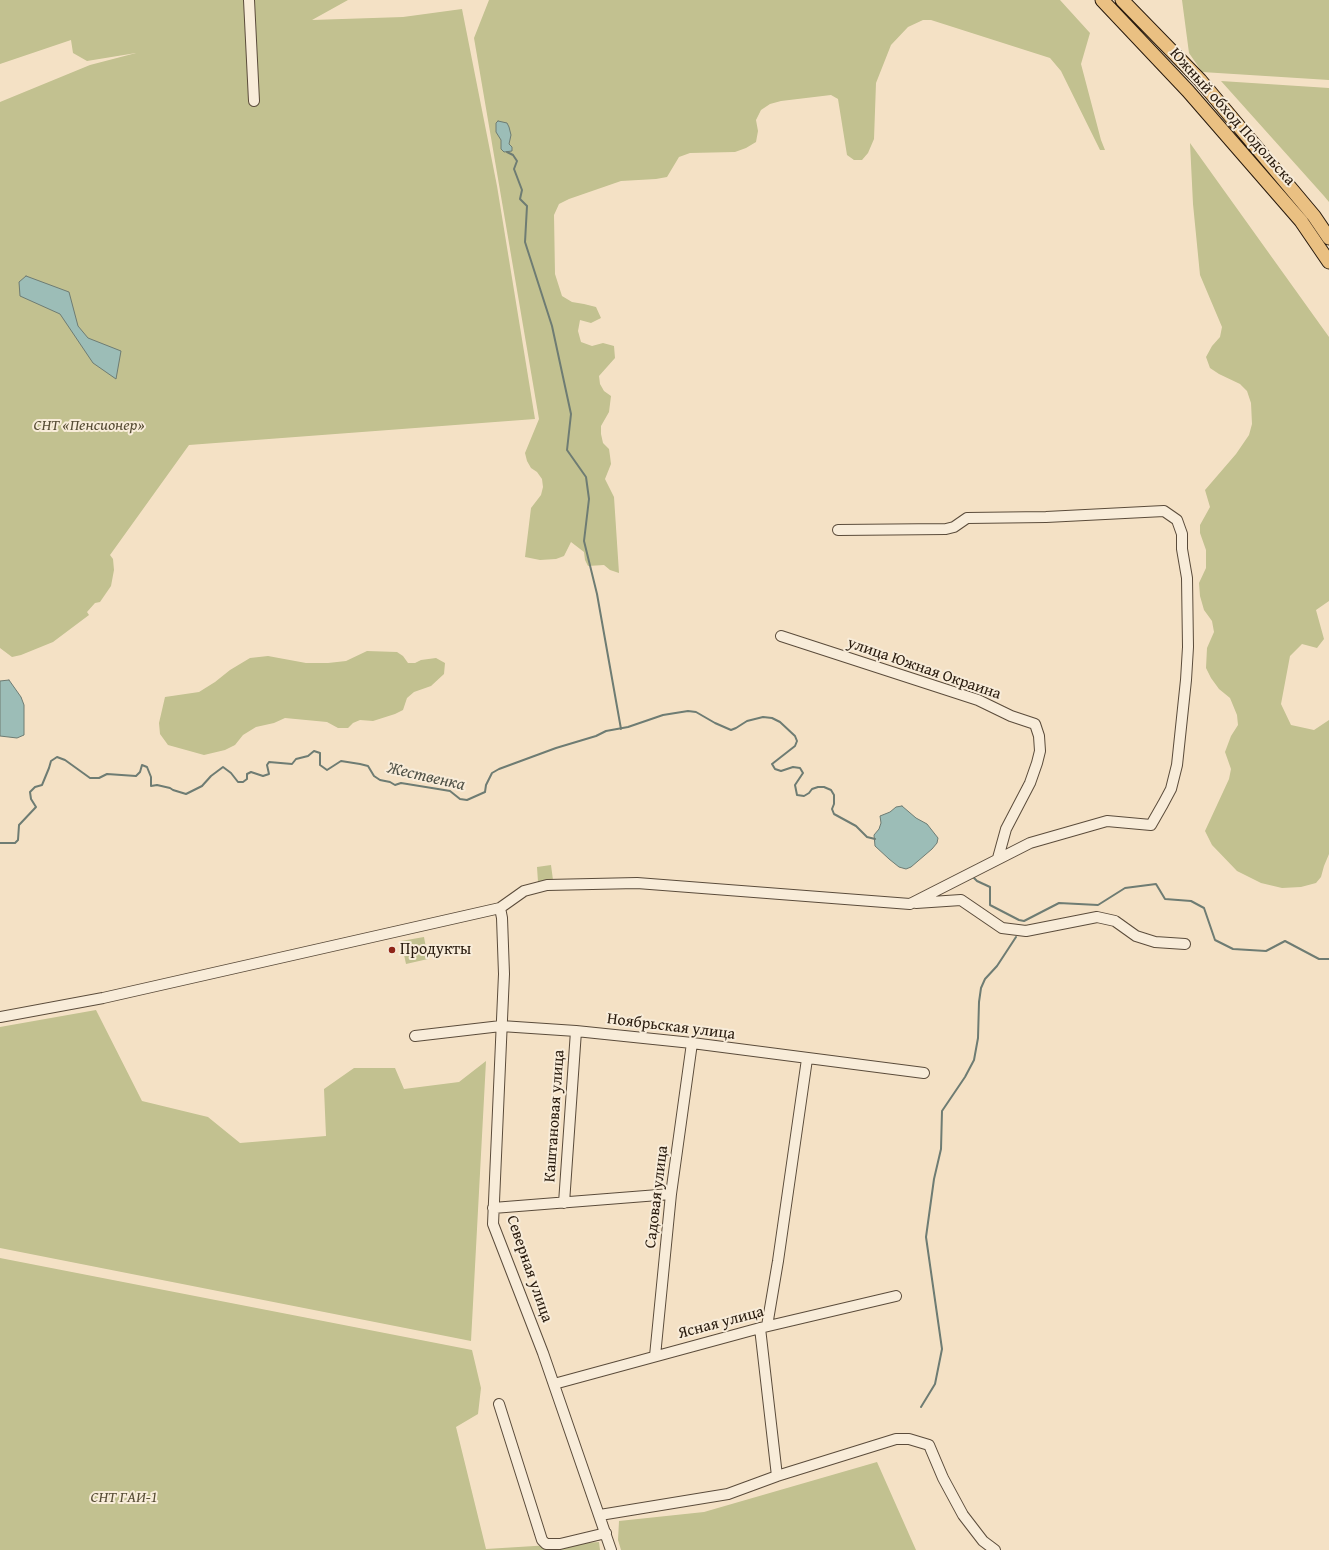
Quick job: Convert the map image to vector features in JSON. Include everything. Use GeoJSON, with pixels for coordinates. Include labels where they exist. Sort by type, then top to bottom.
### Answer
{"type":"FeatureCollection","features":[{"type":"Feature","properties":{"kind":"main road","name":"Южный обход Подольска"},"geometry":{"type":"LineString","coordinates":[[1102,0],[1188,92],[1301,221],[1329,262]]}},
{"type":"Feature","properties":{"kind":"main road","name":"Южный обход Подольска"},"geometry":{"type":"LineString","coordinates":[[1122,0],[1200,80],[1314,216],[1329,238]]}},
{"type":"Feature","properties":{"kind":"street"},"geometry":{"type":"LineString","coordinates":[[249,0],[254,101]]}},
{"type":"Feature","properties":{"kind":"street"},"geometry":{"type":"LineString","coordinates":[[838,530],[946,529],[954,527],[967,518],[1124,514],[1164,511],[1177,520],[1182,534],[1182,549],[1187,578],[1188,654],[1178,765],[1171,789],[1151,825],[1107,821],[1030,843],[910,904]]}},
{"type":"Feature","properties":{"kind":"street","name":"улица Южная Окраина"},"geometry":{"type":"LineString","coordinates":[[781,636],[978,700],[1011,716],[1035,724],[1039,736],[1040,751],[1037,763],[1030,783],[1006,828],[998,858]]}},
{"type":"Feature","properties":{"kind":"street"},"geometry":{"type":"LineString","coordinates":[[0,1017],[103,998],[500,908],[524,891],[547,885],[637,883],[910,904],[961,900],[1002,928],[1026,931],[1097,917],[1115,921],[1136,936],[1155,942],[1185,944]]}},
{"type":"Feature","properties":{"kind":"street","name":"Северная улица"},"geometry":{"type":"LineString","coordinates":[[500,908],[502,918],[504,974],[493,1224],[554,1384],[606,1533]]}},
{"type":"Feature","properties":{"kind":"street","name":"Ноябрьская улица"},"geometry":{"type":"LineString","coordinates":[[415,1036],[501,1026],[576,1031],[692,1043],[924,1073]]}},
{"type":"Feature","properties":{"kind":"street","name":"Каштановая улица"},"geometry":{"type":"LineString","coordinates":[[564,1203],[576,1031]]}},
{"type":"Feature","properties":{"kind":"street","name":"Садовая улица"},"geometry":{"type":"LineString","coordinates":[[655,1356],[671,1194],[692,1043]]}},
{"type":"Feature","properties":{"kind":"street"},"geometry":{"type":"LineString","coordinates":[[777,1476],[763,1327],[778,1261],[807,1059]]}},
{"type":"Feature","properties":{"kind":"street"},"geometry":{"type":"LineString","coordinates":[[493,1208],[671,1194]]}},
{"type":"Feature","properties":{"kind":"street","name":"Ясная улица"},"geometry":{"type":"LineString","coordinates":[[554,1384],[763,1327],[896,1296]]}},
{"type":"Feature","properties":{"kind":"street"},"geometry":{"type":"LineString","coordinates":[[499,1404],[542,1540],[546,1544],[560,1544],[606,1533],[611,1550]]}},
{"type":"Feature","properties":{"kind":"street"},"geometry":{"type":"LineString","coordinates":[[600,1514],[728,1494],[777,1476],[896,1439],[909,1439],[929,1445],[943,1478],[963,1515],[982,1541],[995,1550]]}},
{"type":"Feature","properties":{"kind":"green space","name":"СНТ «Пенсионер»"},"geometry":{"type":"Polygon","coordinates":[[[0,0],[348,0],[312,20],[403,17],[462,9],[497,186],[535,419],[189,445],[110,555],[113,559],[114,570],[111,586],[100,602],[95,603],[87,612],[89,615],[53,642],[21,655],[12,657],[0,648],[0,102],[90,65],[136,53],[87,61],[73,53],[71,40],[0,64],[0,0]]]}},
{"type":"Feature","properties":{"kind":"green space"},"geometry":{"type":"Polygon","coordinates":[[[489,0],[1060,0],[1090,33],[1081,64],[1105,150],[1100,150],[1061,71],[1050,58],[931,20],[923,20],[908,27],[891,45],[876,83],[874,139],[868,153],[862,160],[854,160],[847,155],[838,99],[831,95],[781,101],[770,104],[761,110],[756,120],[758,131],[756,142],[746,148],[735,152],[690,153],[679,157],[667,177],[621,181],[569,199],[559,204],[554,215],[555,274],[562,296],[572,302],[596,307],[601,318],[591,323],[580,320],[578,331],[581,342],[592,346],[603,343],[614,346],[615,358],[599,376],[600,384],[604,391],[611,396],[609,412],[601,426],[601,434],[603,443],[609,449],[610,456],[611,464],[605,479],[614,497],[619,573],[610,570],[604,565],[588,566],[585,560],[584,552],[571,542],[564,556],[556,559],[540,560],[525,557],[531,508],[541,495],[543,487],[542,479],[537,472],[531,468],[525,453],[539,419],[474,38],[489,0]]]}},
{"type":"Feature","properties":{"kind":"green space"},"geometry":{"type":"Polygon","coordinates":[[[1182,0],[1329,0],[1329,80],[1202,72],[1189,53],[1182,0]]]}},
{"type":"Feature","properties":{"kind":"green space"},"geometry":{"type":"Polygon","coordinates":[[[1221,81],[1329,88],[1329,202],[1324,196],[1221,81]]]}},
{"type":"Feature","properties":{"kind":"green space"},"geometry":{"type":"Polygon","coordinates":[[[1190,143],[1329,337],[1329,601],[1316,610],[1324,639],[1317,648],[1302,644],[1290,656],[1281,704],[1291,725],[1314,730],[1329,720],[1329,854],[1321,877],[1316,883],[1301,887],[1282,888],[1261,883],[1237,871],[1212,845],[1205,831],[1229,779],[1231,769],[1225,752],[1231,736],[1238,725],[1237,715],[1230,698],[1219,689],[1206,668],[1207,648],[1214,632],[1212,621],[1204,610],[1200,596],[1199,583],[1206,568],[1206,550],[1200,533],[1200,525],[1210,507],[1205,490],[1236,454],[1249,435],[1252,424],[1251,403],[1247,391],[1240,384],[1210,368],[1206,357],[1212,346],[1220,337],[1222,327],[1200,275],[1193,204],[1190,143]]]}},
{"type":"Feature","properties":{"kind":"green space"},"geometry":{"type":"Polygon","coordinates":[[[367,651],[397,652],[403,656],[408,663],[415,663],[421,660],[436,658],[445,663],[444,674],[431,686],[414,692],[407,698],[403,710],[373,721],[360,720],[353,723],[348,728],[338,728],[327,722],[285,718],[274,723],[256,727],[243,735],[235,745],[225,750],[204,755],[168,745],[160,734],[159,723],[165,697],[199,692],[250,658],[268,656],[306,663],[328,663],[346,661],[367,651]]]}},
{"type":"Feature","properties":{"kind":"green space"},"geometry":{"type":"Polygon","coordinates":[[[551,865],[553,880],[538,882],[537,867],[551,865]]]}},
{"type":"Feature","properties":{"kind":"green space"},"geometry":{"type":"Polygon","coordinates":[[[424,937],[428,959],[406,964],[401,941],[424,937]]]}},
{"type":"Feature","properties":{"kind":"green space"},"geometry":{"type":"Polygon","coordinates":[[[96,1010],[142,1101],[208,1117],[240,1143],[326,1136],[324,1089],[354,1068],[395,1068],[404,1089],[459,1082],[486,1061],[471,1341],[0,1248],[0,1027],[96,1010]]]}},
{"type":"Feature","properties":{"kind":"green space","name":"СНТ ГАИ-1"},"geometry":{"type":"Polygon","coordinates":[[[0,1258],[472,1350],[481,1388],[478,1414],[456,1427],[486,1549],[599,1542],[600,1550],[0,1550],[0,1258]]]}},
{"type":"Feature","properties":{"kind":"green space"},"geometry":{"type":"Polygon","coordinates":[[[877,1462],[916,1550],[621,1550],[618,1540],[619,1521],[704,1512],[877,1462]]]}},
{"type":"Feature","properties":{"kind":"water"},"geometry":{"type":"Polygon","coordinates":[[[498,121],[507,123],[509,127],[511,135],[509,144],[512,147],[512,151],[504,152],[501,149],[501,140],[496,132],[496,123],[498,121]]]}},
{"type":"Feature","properties":{"kind":"water"},"geometry":{"type":"Polygon","coordinates":[[[26,276],[69,292],[78,326],[88,338],[121,351],[116,379],[93,363],[60,314],[20,296],[19,282],[26,276]]]}},
{"type":"Feature","properties":{"kind":"water"},"geometry":{"type":"Polygon","coordinates":[[[9,680],[21,697],[24,705],[24,735],[17,738],[0,736],[0,681],[9,680]]]}},
{"type":"Feature","properties":{"kind":"water"},"geometry":{"type":"Polygon","coordinates":[[[902,806],[916,818],[927,824],[938,838],[937,843],[932,849],[911,867],[906,869],[899,867],[875,846],[874,835],[879,829],[881,823],[880,816],[890,812],[896,807],[902,806]]]}},
{"type":"Feature","properties":{"kind":"waterway"},"geometry":{"type":"LineString","coordinates":[[507,152],[513,155],[517,161],[514,169],[522,190],[520,199],[527,206],[525,242],[552,326],[571,414],[567,450],[586,477],[589,499],[584,541],[597,594],[621,729]]}},
{"type":"Feature","properties":{"kind":"waterway","name":"Жественка"},"geometry":{"type":"LineString","coordinates":[[0,843],[15,843],[18,840],[19,825],[36,807],[31,799],[30,792],[35,787],[42,785],[51,761],[57,757],[65,760],[90,778],[99,778],[107,774],[136,776],[140,772],[142,765],[147,767],[151,777],[151,786],[157,785],[186,794],[202,786],[211,776],[223,767],[231,773],[238,782],[243,782],[247,779],[247,774],[251,772],[263,776],[269,774],[267,765],[269,762],[292,764],[296,759],[308,756],[314,751],[320,753],[320,765],[327,770],[341,761],[360,764],[368,766],[374,776],[380,780],[390,782],[395,785],[401,783],[450,791],[460,799],[467,800],[485,792],[486,785],[492,773],[499,769],[556,748],[596,736],[606,731],[628,727],[663,715],[688,711],[696,712],[731,730],[747,721],[763,717],[772,718],[780,722],[795,736],[797,741],[795,746],[772,764],[775,769],[781,771],[793,767],[800,768],[803,773],[795,785],[797,795],[804,796],[812,789],[818,787],[824,787],[831,790],[834,795],[834,804],[832,809],[834,814],[856,826],[867,837],[875,839]]}},
{"type":"Feature","properties":{"kind":"waterway","name":"Жественка"},"geometry":{"type":"LineString","coordinates":[[974,878],[990,887],[990,905],[1019,920],[1024,921],[1059,903],[1098,905],[1125,888],[1156,884],[1165,899],[1191,901],[1204,908],[1215,940],[1233,949],[1266,951],[1285,941],[1319,959],[1329,959]]}},
{"type":"Feature","properties":{"kind":"waterway"},"geometry":{"type":"LineString","coordinates":[[921,1407],[935,1384],[942,1349],[926,1237],[934,1179],[941,1149],[942,1111],[965,1077],[974,1060],[978,1038],[981,988],[985,979],[997,966],[1016,937]]}},
{"type":"Feature","properties":{"kind":"place","name":"Продукты"},"geometry":{"type":"Point","coordinates":[392,950]}}]}
